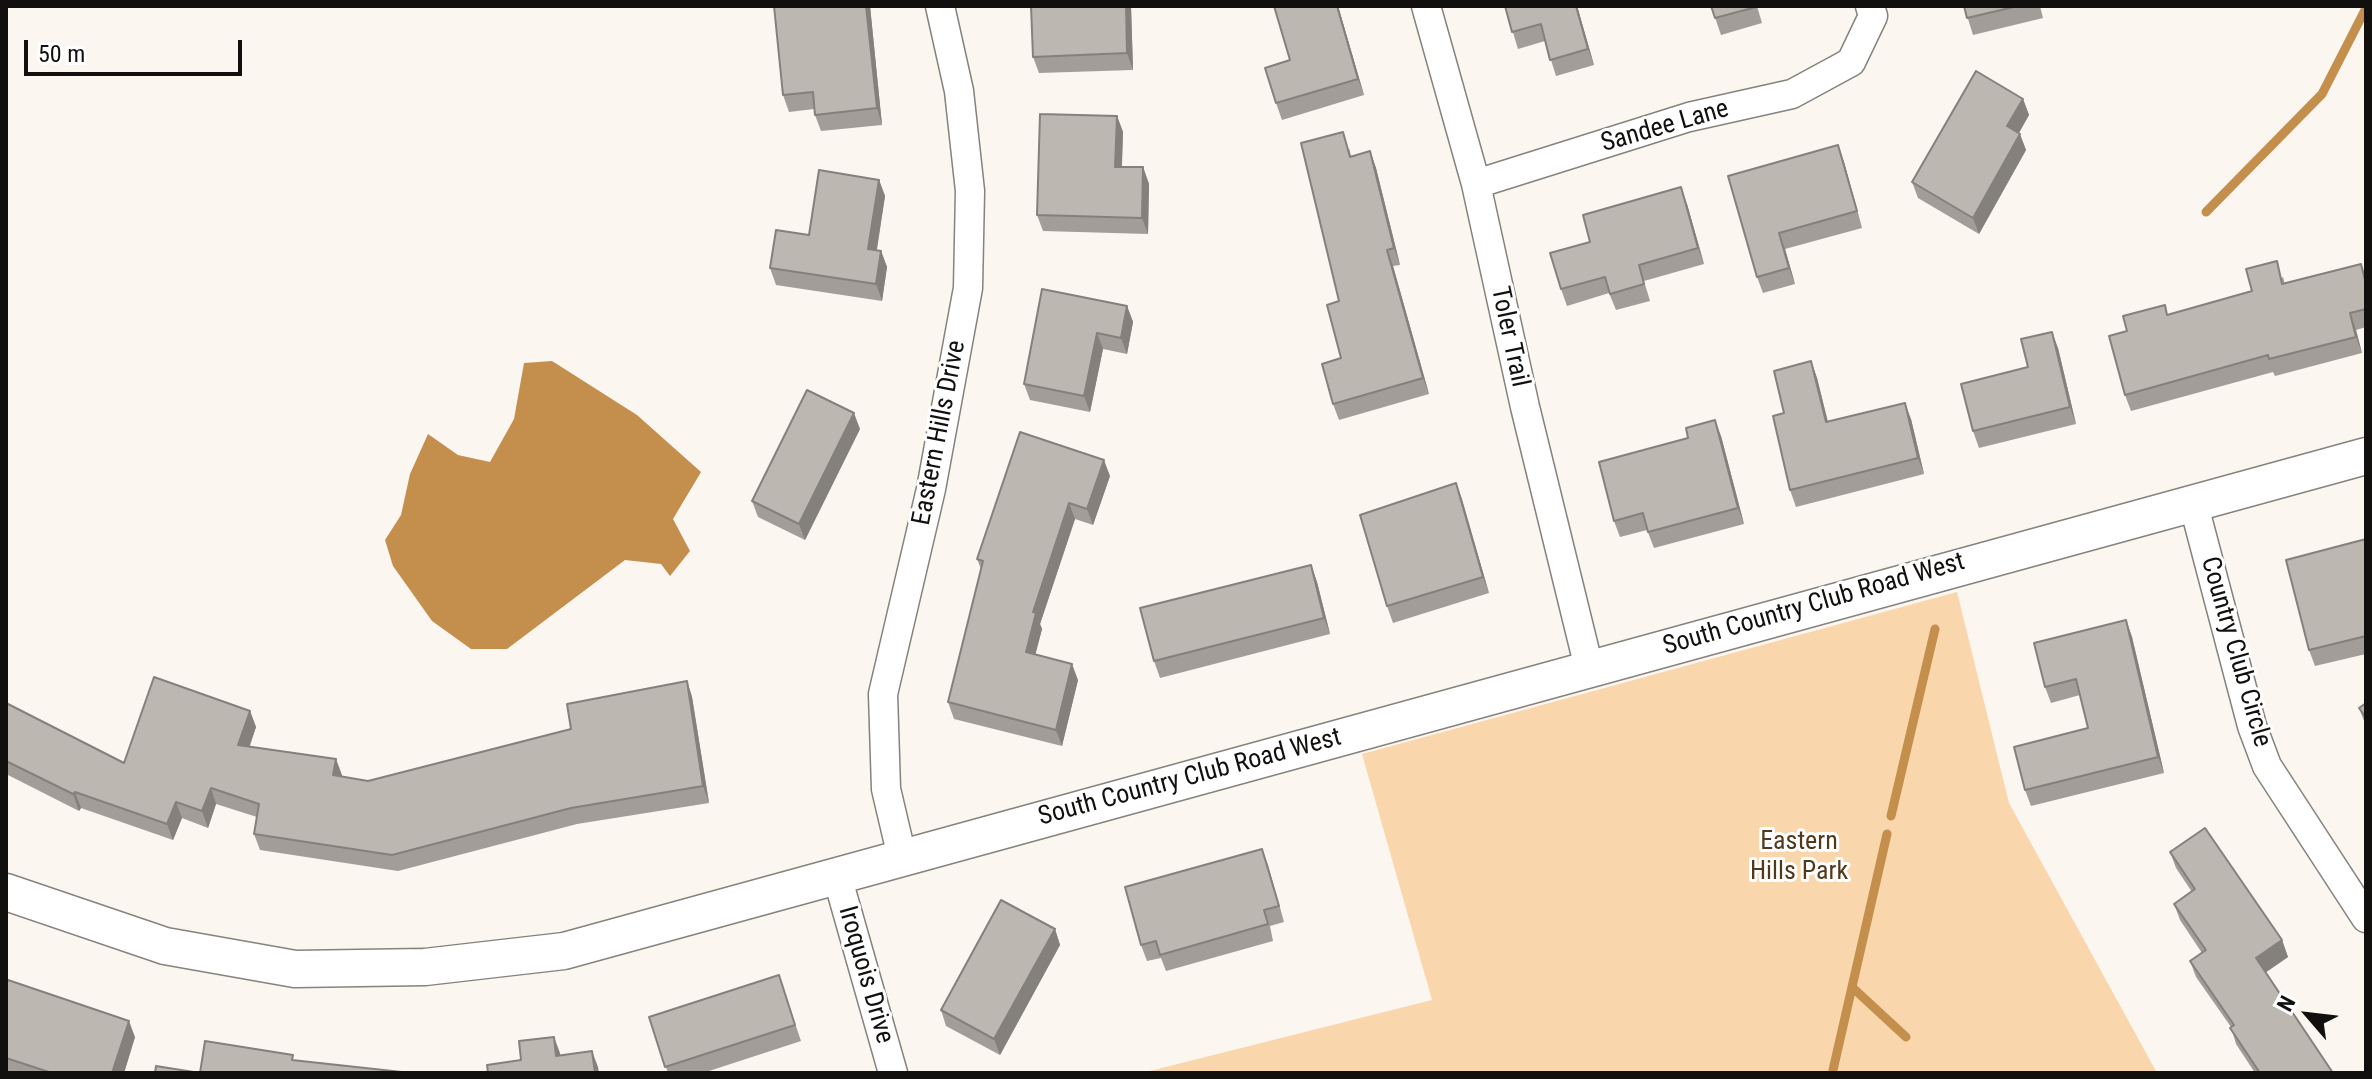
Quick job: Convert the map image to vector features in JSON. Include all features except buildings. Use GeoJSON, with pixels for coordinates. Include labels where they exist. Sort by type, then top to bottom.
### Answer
{"type":"FeatureCollection","features":[{"type":"Feature","properties":{"kind":"street","name":"Eastern Hills Drive"},"geometry":{"type":"LineString","coordinates":[[902,857],[886,789],[883,694],[931,489],[968,288],[970,191],[959,91],[940,6]]}},
{"type":"Feature","properties":{"kind":"street","name":"Toler Trail"},"geometry":{"type":"LineString","coordinates":[[1426,6],[1476,184],[1525,407],[1589,668]]}},
{"type":"Feature","properties":{"kind":"street","name":"Sandee Lane"},"geometry":{"type":"LineString","coordinates":[[1476,184],[1689,117],[1792,94],[1851,62],[1873,16],[1870,6]]}},
{"type":"Feature","properties":{"kind":"street","name":"South Country Club Road West"},"geometry":{"type":"LineString","coordinates":[[6,892],[165,946],[295,969],[425,967],[564,951],[2366,456]]}},
{"type":"Feature","properties":{"kind":"street","name":"Country Club Circle"},"geometry":{"type":"LineString","coordinates":[[2193,502],[2252,726],[2267,766],[2366,918]]}},
{"type":"Feature","properties":{"kind":"street","name":"Iroquois Drive"},"geometry":{"type":"LineString","coordinates":[[837,876],[893,1073]]}},
{"type":"Feature","properties":{"kind":"green space","name":"Eastern Hills Park"},"geometry":{"type":"Polygon","coordinates":[[[1957,592],[2009,803],[2157,1073],[1142,1073],[1432,1000],[1362,754],[1957,592]]]}},
{"type":"Feature","properties":{"kind":"shaded area"},"geometry":{"type":"Polygon","coordinates":[[[552,361],[637,415],[701,472],[673,519],[690,551],[670,576],[661,564],[625,560],[507,649],[471,649],[432,621],[393,566],[385,540],[401,515],[410,474],[428,434],[458,455],[490,462],[514,419],[524,363],[552,361]]]}},
{"type":"Feature","properties":{"kind":"waterway"},"geometry":{"type":"LineString","coordinates":[[2206,212],[2322,94],[2366,8]]}},
{"type":"Feature","properties":{"kind":"waterway"},"geometry":{"type":"LineString","coordinates":[[1891,816],[1935,629]]}},
{"type":"Feature","properties":{"kind":"waterway"},"geometry":{"type":"LineString","coordinates":[[1833,1070],[1887,834]]}},
{"type":"Feature","properties":{"kind":"waterway"},"geometry":{"type":"LineString","coordinates":[[1853,988],[1906,1037]]}}]}
